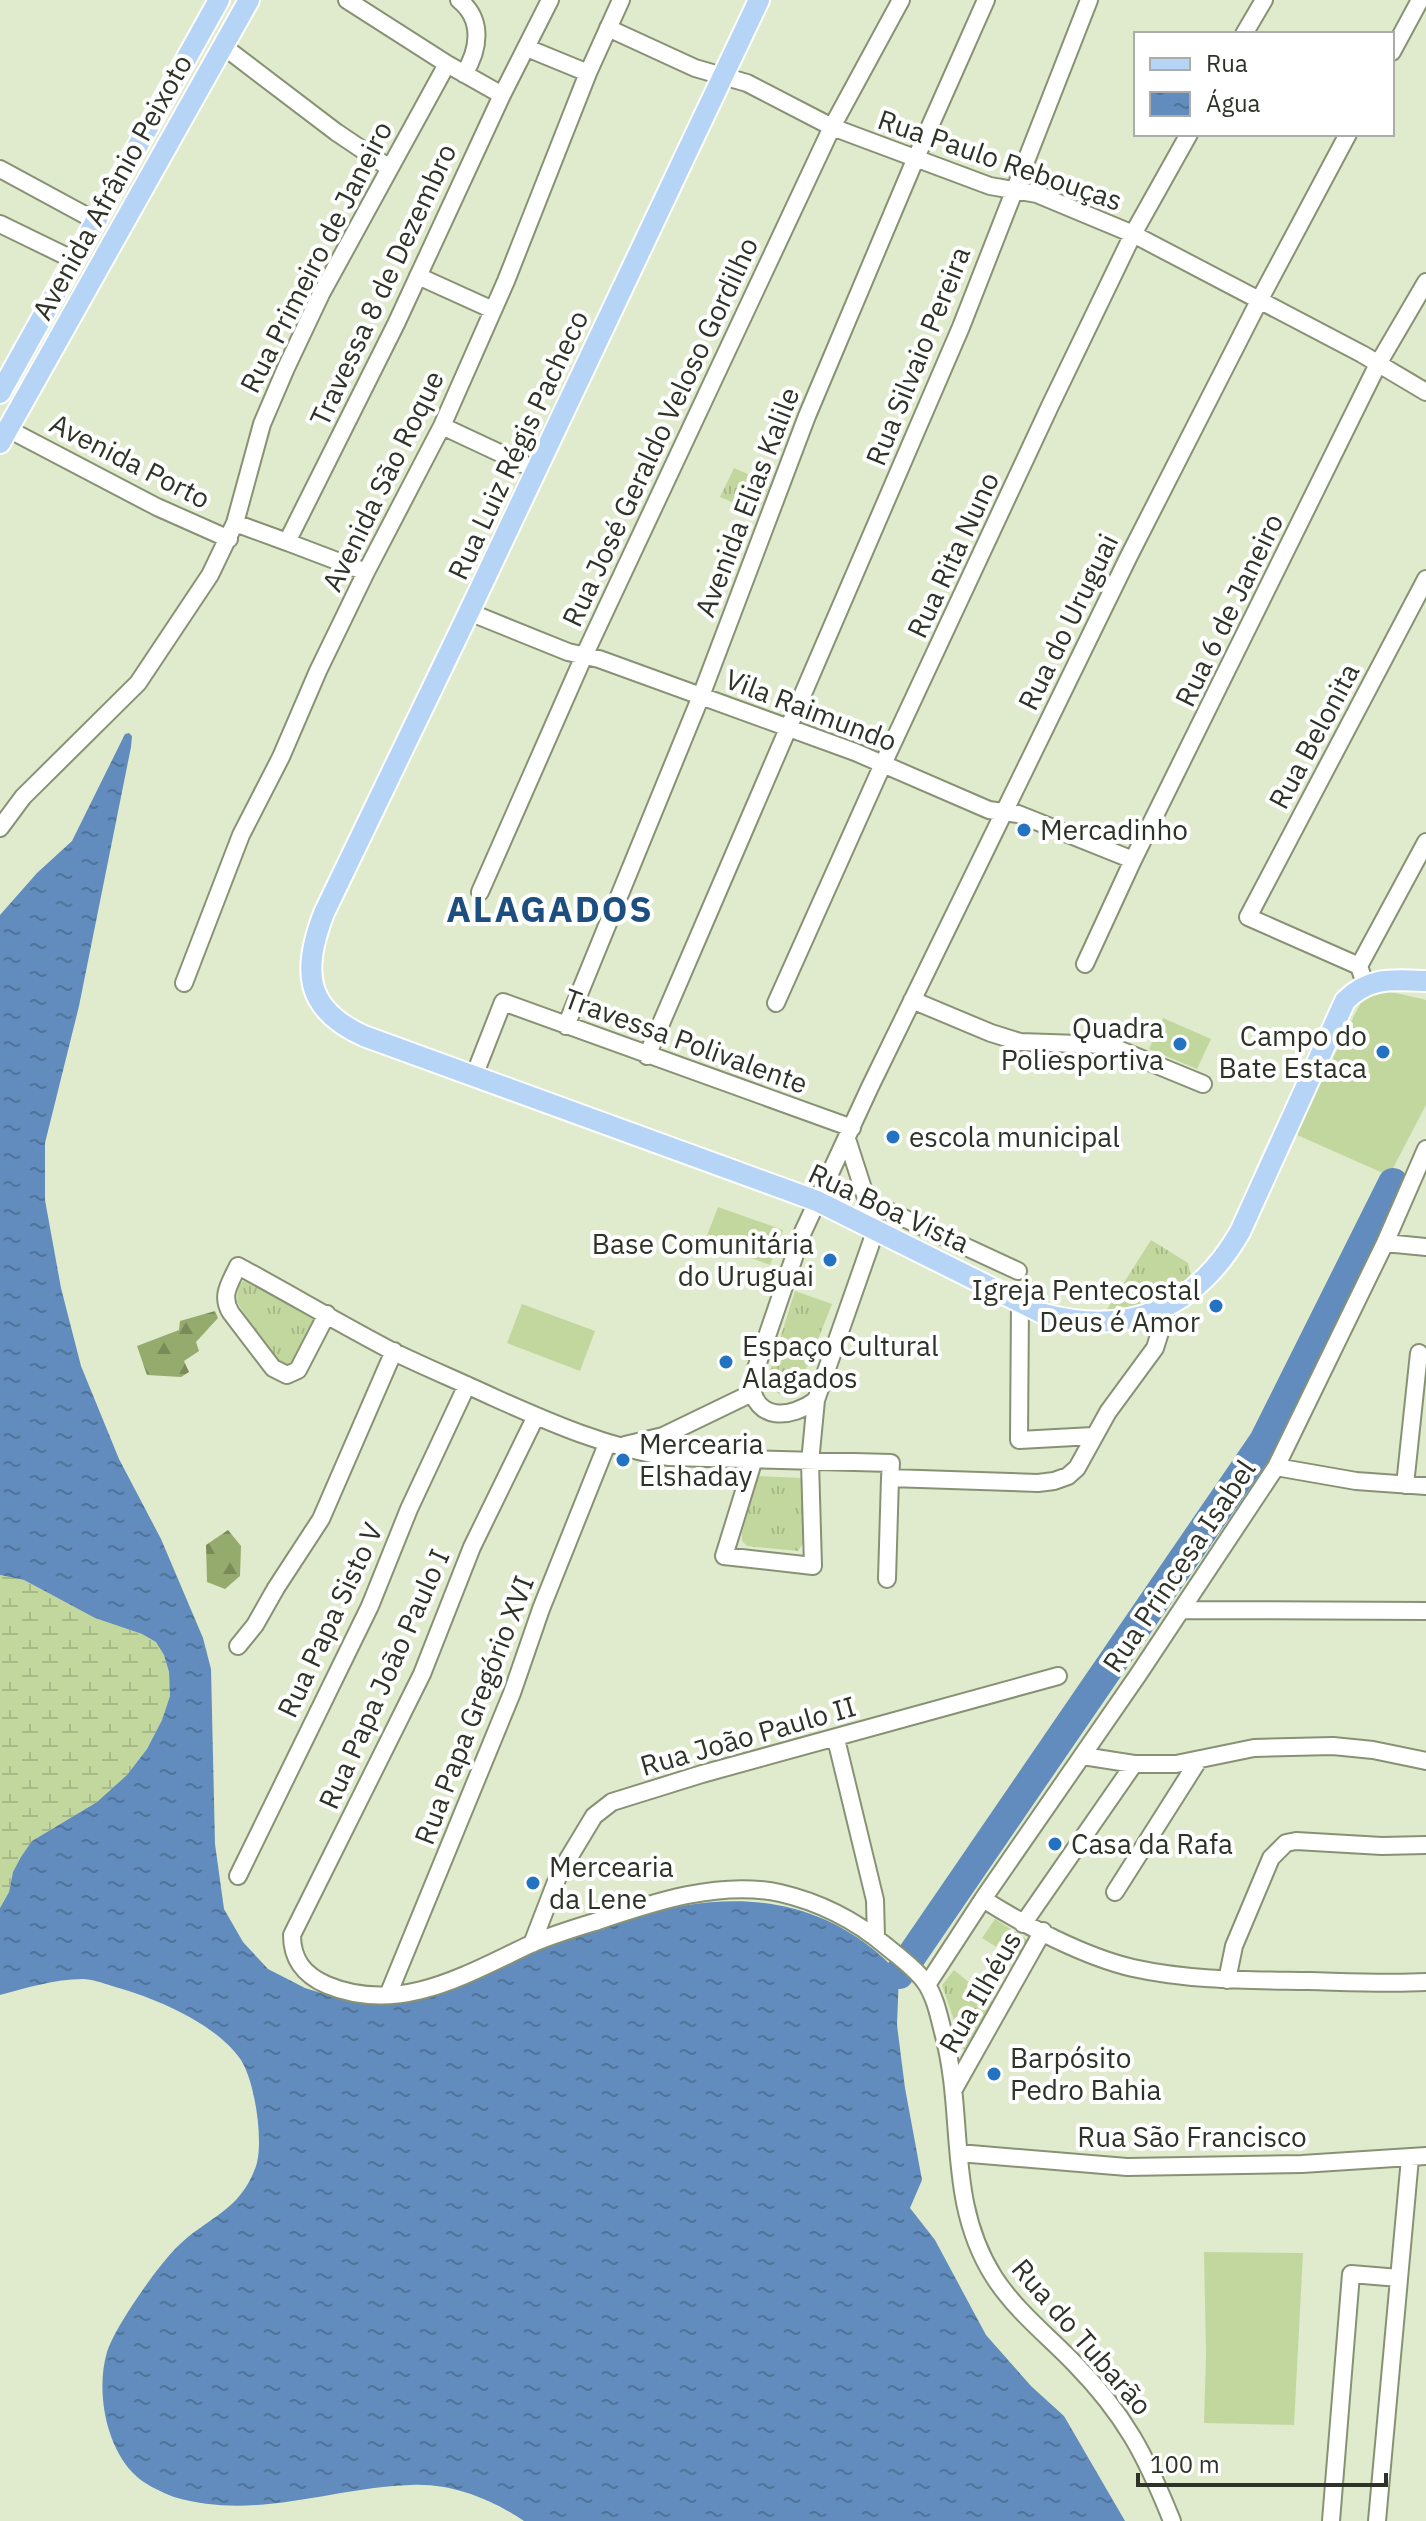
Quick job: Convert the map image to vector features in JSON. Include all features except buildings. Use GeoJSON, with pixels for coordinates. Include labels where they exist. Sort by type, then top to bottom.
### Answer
{"type":"FeatureCollection","features":[{"type":"Feature","properties":{"kind":"main road","name":"Avenida Afrânio Peixoto"},"geometry":{"type":"LineString","coordinates":[[0,393],[219,0]]}},
{"type":"Feature","properties":{"kind":"main road","name":"Avenida Afrânio Peixoto"},"geometry":{"type":"LineString","coordinates":[[4,436],[249,0]]}},
{"type":"Feature","properties":{"kind":"main road","name":"Rua Luiz Régis Pacheco"},"geometry":{"type":"LineString","coordinates":[[324,913],[759,0]]}},
{"type":"Feature","properties":{"kind":"main road","name":"Rua Boa Vista"},"geometry":{"type":"LineString","coordinates":[[324,913],[315,936],[311,974],[321,1005],[346,1028],[817,1201],[1020,1303],[1066,1320],[1129,1319],[1168,1307],[1210,1276],[1227,1256],[1240,1232],[1345,1001],[1362,975]]}},
{"type":"Feature","properties":{"kind":"main road"},"geometry":{"type":"LineString","coordinates":[[1362,975],[1379,981],[1426,981]]}},
{"type":"Feature","properties":{"kind":"street"},"geometry":{"type":"LineString","coordinates":[[347,0],[502,95]]}},
{"type":"Feature","properties":{"kind":"street"},"geometry":{"type":"LineString","coordinates":[[459,0],[473,17],[477,29],[472,60],[464,74]]}},
{"type":"Feature","properties":{"kind":"street","name":"Travessa 8 de Dezembro"},"geometry":{"type":"LineString","coordinates":[[287,542],[550,0]]}},
{"type":"Feature","properties":{"kind":"street","name":"Avenida São Roque"},"geometry":{"type":"LineString","coordinates":[[184,983],[241,835],[281,757],[366,572],[442,426],[621,0]]}},
{"type":"Feature","properties":{"kind":"street","name":"Rua José Geraldo Veloso Gordilho"},"geometry":{"type":"LineString","coordinates":[[480,892],[584,656],[832,127],[901,0]]}},
{"type":"Feature","properties":{"kind":"street","name":"Avenida Elias Kalile"},"geometry":{"type":"LineString","coordinates":[[566,1026],[701,696],[807,416],[986,0]]}},
{"type":"Feature","properties":{"kind":"street","name":"Rua Silvaio Pereira"},"geometry":{"type":"LineString","coordinates":[[647,1056],[961,327],[1089,0]]}},
{"type":"Feature","properties":{"kind":"street"},"geometry":{"type":"LineString","coordinates":[[1245,32],[1264,0]]}},
{"type":"Feature","properties":{"kind":"street"},"geometry":{"type":"LineString","coordinates":[[1394,48],[1420,0]]}},
{"type":"Feature","properties":{"kind":"street","name":"Rua Paulo Rebouças"},"geometry":{"type":"LineString","coordinates":[[608,28],[695,68],[747,83],[832,127],[915,160],[990,186],[1037,194],[1133,234],[1260,299],[1426,392]]}},
{"type":"Feature","properties":{"kind":"street"},"geometry":{"type":"LineString","coordinates":[[223,46],[336,132],[388,167]]}},
{"type":"Feature","properties":{"kind":"street"},"geometry":{"type":"LineString","coordinates":[[527,48],[588,73]]}},
{"type":"Feature","properties":{"kind":"street","name":"Rua Primeiro de Janeiro"},"geometry":{"type":"LineString","coordinates":[[0,828],[23,797],[138,683],[189,609],[232,531],[262,424],[321,294],[447,64]]}},
{"type":"Feature","properties":{"kind":"street","name":"Rua Rita Nuno"},"geometry":{"type":"LineString","coordinates":[[776,1003],[883,764],[1133,234],[1188,136]]}},
{"type":"Feature","properties":{"kind":"street","name":"Rua do Uruguai"},"geometry":{"type":"LineString","coordinates":[[752,1393],[753,1371],[802,1234],[912,1000],[1129,556],[1347,136]]}},
{"type":"Feature","properties":{"kind":"street"},"geometry":{"type":"LineString","coordinates":[[0,169],[96,221]]}},
{"type":"Feature","properties":{"kind":"street"},"geometry":{"type":"LineString","coordinates":[[0,224],[74,260]]}},
{"type":"Feature","properties":{"kind":"street"},"geometry":{"type":"LineString","coordinates":[[418,276],[493,310]]}},
{"type":"Feature","properties":{"kind":"street","name":"Rua 6 de Janeiro"},"geometry":{"type":"LineString","coordinates":[[1085,964],[1133,860],[1378,364],[1426,282]]}},
{"type":"Feature","properties":{"kind":"street"},"geometry":{"type":"LineString","coordinates":[[442,426],[536,470]]}},
{"type":"Feature","properties":{"kind":"street","name":"Avenida Porto"},"geometry":{"type":"LineString","coordinates":[[4,436],[145,501],[232,531]]}},
{"type":"Feature","properties":{"kind":"street"},"geometry":{"type":"LineString","coordinates":[[232,531],[287,542],[366,572]]}},
{"type":"Feature","properties":{"kind":"street","name":"Rua Belonita"},"geometry":{"type":"LineString","coordinates":[[1362,975],[1248,917],[1426,579]]}},
{"type":"Feature","properties":{"kind":"street","name":"Vila Raimundo"},"geometry":{"type":"LineString","coordinates":[[469,612],[568,652],[599,659],[883,764],[989,810],[1018,814],[1133,860]]}},
{"type":"Feature","properties":{"kind":"street"},"geometry":{"type":"LineString","coordinates":[[1362,975],[1426,842]]}},
{"type":"Feature","properties":{"kind":"street"},"geometry":{"type":"LineString","coordinates":[[912,1000],[1020,1042],[1108,1045],[1203,1084]]}},
{"type":"Feature","properties":{"kind":"street","name":"Travessa Polivalente"},"geometry":{"type":"LineString","coordinates":[[474,1076],[503,1002],[849,1134]]}},
{"type":"Feature","properties":{"kind":"street"},"geometry":{"type":"LineString","coordinates":[[754,1459],[724,1556],[813,1566],[810,1462],[816,1400],[876,1229],[849,1134]]}},
{"type":"Feature","properties":{"kind":"street","name":"Rua Princesa Isabel"},"geometry":{"type":"LineString","coordinates":[[922,1979],[983,1899],[1083,1756],[1276,1467],[1385,1243],[1426,1149]]}},
{"type":"Feature","properties":{"kind":"street","name":"Rua Boa Vista"},"geometry":{"type":"LineString","coordinates":[[869,1202],[1018,1271]]}},
{"type":"Feature","properties":{"kind":"street"},"geometry":{"type":"LineString","coordinates":[[1385,1243],[1426,1247]]}},
{"type":"Feature","properties":{"kind":"street"},"geometry":{"type":"LineString","coordinates":[[327,1314],[298,1370],[287,1375],[273,1368],[226,1305],[226,1291],[238,1266],[327,1314],[394,1351],[536,1416],[614,1445],[669,1457],[697,1440],[752,1393],[771,1412],[782,1414],[804,1409],[816,1400]]}},
{"type":"Feature","properties":{"kind":"street"},"geometry":{"type":"LineString","coordinates":[[1020,1303],[1019,1440],[1093,1436]]}},
{"type":"Feature","properties":{"kind":"street"},"geometry":{"type":"LineString","coordinates":[[890,1478],[1038,1483],[1068,1476],[1085,1457],[1093,1436],[1108,1412],[1155,1348],[1168,1307]]}},
{"type":"Feature","properties":{"kind":"street"},"geometry":{"type":"LineString","coordinates":[[238,1646],[255,1625],[321,1519],[394,1351]]}},
{"type":"Feature","properties":{"kind":"street"},"geometry":{"type":"LineString","coordinates":[[1405,1485],[1419,1353]]}},
{"type":"Feature","properties":{"kind":"street","name":"Rua Papa Sisto V"},"geometry":{"type":"LineString","coordinates":[[238,1876],[370,1606],[409,1509],[467,1385]]}},
{"type":"Feature","properties":{"kind":"street","name":"Rua Papa João Paulo I"},"geometry":{"type":"LineString","coordinates":[[388,1995],[373,1996],[339,1990],[316,1980],[299,1964],[292,1950],[292,1935],[422,1674],[472,1547],[536,1416]]}},
{"type":"Feature","properties":{"kind":"street"},"geometry":{"type":"LineString","coordinates":[[614,1445],[663,1436],[697,1440],[754,1459],[891,1463],[887,1579]]}},
{"type":"Feature","properties":{"kind":"street","name":"Rua Papa Gregório XVI"},"geometry":{"type":"LineString","coordinates":[[388,1995],[512,1693],[541,1609],[614,1445]]}},
{"type":"Feature","properties":{"kind":"street"},"geometry":{"type":"LineString","coordinates":[[1276,1467],[1326,1477],[1426,1486]]}},
{"type":"Feature","properties":{"kind":"street"},"geometry":{"type":"LineString","coordinates":[[1181,1610],[1426,1611]]}},
{"type":"Feature","properties":{"kind":"street","name":"Rua João Paulo II"},"geometry":{"type":"LineString","coordinates":[[532,1944],[559,1874],[594,1816],[612,1802],[702,1774],[1058,1676]]}},
{"type":"Feature","properties":{"kind":"street"},"geometry":{"type":"LineString","coordinates":[[836,1739],[875,1900],[876,1937]]}},
{"type":"Feature","properties":{"kind":"street"},"geometry":{"type":"LineString","coordinates":[[1083,1756],[1134,1764],[1176,1764],[1254,1748],[1297,1746],[1356,1747],[1426,1761]]}},
{"type":"Feature","properties":{"kind":"street"},"geometry":{"type":"LineString","coordinates":[[1115,1892],[1198,1761]]}},
{"type":"Feature","properties":{"kind":"street"},"geometry":{"type":"LineString","coordinates":[[1023,1924],[1134,1764]]}},
{"type":"Feature","properties":{"kind":"street"},"geometry":{"type":"LineString","coordinates":[[1227,1980],[1234,1946],[1245,1918],[1271,1858],[1286,1843],[1426,1845]]}},
{"type":"Feature","properties":{"kind":"street"},"geometry":{"type":"LineString","coordinates":[[388,1995],[429,1990],[532,1944],[597,1921],[706,1892],[743,1889],[779,1893],[818,1905],[876,1937]]}},
{"type":"Feature","properties":{"kind":"street"},"geometry":{"type":"LineString","coordinates":[[983,1899],[1023,1924],[1091,1954],[1130,1967],[1181,1977],[1426,1982]]}},
{"type":"Feature","properties":{"kind":"street","name":"Rua Ilhéus"},"geometry":{"type":"LineString","coordinates":[[954,2089],[1043,1931]]}},
{"type":"Feature","properties":{"kind":"street","name":"Rua Ilhéus"},"geometry":{"type":"LineString","coordinates":[[876,1937],[922,1979],[939,2015],[949,2052],[954,2089]]}},
{"type":"Feature","properties":{"kind":"street","name":"Rua do Tubarão"},"geometry":{"type":"LineString","coordinates":[[954,2089],[960,2184],[974,2241],[995,2278],[1025,2317],[1075,2364],[1116,2410],[1142,2450],[1172,2521]]}},
{"type":"Feature","properties":{"kind":"street","name":"Rua São Francisco"},"geometry":{"type":"LineString","coordinates":[[959,2153],[1127,2167],[1302,2164],[1418,2157]]}},
{"type":"Feature","properties":{"kind":"street"},"geometry":{"type":"LineString","coordinates":[[1377,2521],[1399,2278],[1418,2157]]}},
{"type":"Feature","properties":{"kind":"street"},"geometry":{"type":"LineString","coordinates":[[1331,2521],[1351,2274],[1399,2278]]}},
{"type":"Feature","properties":{"kind":"green space"},"geometry":{"type":"Polygon","coordinates":[[[734,468],[770,484],[758,513],[720,497],[734,468]]]}},
{"type":"Feature","properties":{"kind":"green space","name":"Campo do Bate Estaca"},"geometry":{"type":"Polygon","coordinates":[[[1379,989],[1426,1000],[1426,1105],[1391,1172],[1387,1170],[1385,1174],[1295,1134],[1365,994],[1379,989]]]}},
{"type":"Feature","properties":{"kind":"green space","name":"Quadra Poliesportiva"},"geometry":{"type":"Polygon","coordinates":[[[1163,1018],[1211,1039],[1197,1069],[1149,1049],[1163,1018]]]}},
{"type":"Feature","properties":{"kind":"green space"},"geometry":{"type":"Polygon","coordinates":[[[718,1207],[783,1230],[770,1265],[705,1241],[718,1207]]]}},
{"type":"Feature","properties":{"kind":"green space"},"geometry":{"type":"Polygon","coordinates":[[[1151,1240],[1188,1263],[1192,1280],[1149,1308],[1104,1314],[1151,1240]]]}},
{"type":"Feature","properties":{"kind":"green space"},"geometry":{"type":"Polygon","coordinates":[[[250,1280],[316,1316],[297,1357],[287,1366],[272,1360],[237,1302],[238,1286],[250,1280]]]}},
{"type":"Feature","properties":{"kind":"green space"},"geometry":{"type":"Polygon","coordinates":[[[795,1291],[832,1304],[799,1387],[795,1393],[779,1394],[768,1384],[768,1377],[795,1291]]]}},
{"type":"Feature","properties":{"kind":"green space"},"geometry":{"type":"Polygon","coordinates":[[[522,1304],[595,1331],[580,1371],[507,1343],[522,1304]]]}},
{"type":"Feature","properties":{"kind":"green space"},"geometry":{"type":"Polygon","coordinates":[[[215,1311],[218,1318],[196,1342],[199,1351],[184,1361],[189,1372],[181,1377],[147,1375],[137,1346],[179,1330],[180,1321],[215,1311]]]}},
{"type":"Feature","properties":{"kind":"green space"},"geometry":{"type":"Polygon","coordinates":[[[756,1476],[803,1478],[804,1542],[798,1551],[747,1546],[742,1541],[756,1476]]]}},
{"type":"Feature","properties":{"kind":"green space"},"geometry":{"type":"Polygon","coordinates":[[[228,1530],[241,1546],[240,1576],[225,1589],[207,1582],[206,1545],[228,1530]]]}},
{"type":"Feature","properties":{"kind":"green space"},"geometry":{"type":"Polygon","coordinates":[[[0,1575],[24,1580],[95,1618],[157,1642],[169,1672],[170,1696],[147,1749],[127,1775],[97,1802],[32,1841],[13,1872],[9,1892],[0,1908],[0,1575]]]}},
{"type":"Feature","properties":{"kind":"green space"},"geometry":{"type":"Polygon","coordinates":[[[995,1919],[1031,1942],[1019,1961],[982,1938],[995,1919]]]}},
{"type":"Feature","properties":{"kind":"green space"},"geometry":{"type":"Polygon","coordinates":[[[954,1970],[993,2002],[964,2050],[942,1985],[954,1970]]]}},
{"type":"Feature","properties":{"kind":"green space"},"geometry":{"type":"Polygon","coordinates":[[[1204,2252],[1303,2253],[1294,2425],[1204,2423],[1204,2252]]]}},
{"type":"Feature","properties":{"kind":"water"},"geometry":{"type":"Polygon","coordinates":[[[125,734],[132,736],[131,747],[79,1006],[45,1143],[45,1200],[61,1288],[81,1366],[119,1459],[161,1539],[203,1638],[211,1669],[215,1844],[224,1909],[243,1942],[268,1969],[305,1988],[344,2000],[375,2003],[613,1923],[684,1906],[755,1902],[790,1908],[826,1920],[856,1937],[899,1974],[897,2025],[922,2180],[910,2208],[935,2240],[986,2335],[1031,2386],[1064,2416],[1125,2521],[524,2521],[470,2494],[426,2485],[380,2487],[263,2505],[234,2506],[174,2497],[152,2487],[132,2472],[115,2446],[105,2415],[102,2382],[112,2341],[138,2297],[169,2256],[241,2194],[256,2166],[259,2142],[254,2097],[246,2070],[230,2047],[200,2023],[146,1997],[86,1979],[51,1982],[0,1995],[0,1908],[21,1857],[32,1841],[97,1802],[127,1775],[147,1749],[170,1696],[169,1672],[156,1642],[95,1618],[24,1580],[0,1575],[0,915],[37,873],[72,841],[125,734]]]}},
{"type":"Feature","properties":{"kind":"waterway"},"geometry":{"type":"LineString","coordinates":[[899,1974],[1264,1441],[1393,1183]]}},
{"type":"Feature","properties":{"kind":"place","name":"Mercadinho"},"geometry":{"type":"Point","coordinates":[1024,830]}},
{"type":"Feature","properties":{"kind":"place","name":"Quadra Poliesportiva"},"geometry":{"type":"Point","coordinates":[1180,1044]}},
{"type":"Feature","properties":{"kind":"place","name":"Campo do Bate Estaca"},"geometry":{"type":"Point","coordinates":[1383,1052]}},
{"type":"Feature","properties":{"kind":"place","name":"escola municipal"},"geometry":{"type":"Point","coordinates":[893,1137]}},
{"type":"Feature","properties":{"kind":"place","name":"Base Comunitária do Uruguai"},"geometry":{"type":"Point","coordinates":[830,1260]}},
{"type":"Feature","properties":{"kind":"place","name":"Igreja Pentecostal Deus é Amor"},"geometry":{"type":"Point","coordinates":[1216,1306]}},
{"type":"Feature","properties":{"kind":"place","name":"Espaço Cultural Alagados"},"geometry":{"type":"Point","coordinates":[726,1362]}},
{"type":"Feature","properties":{"kind":"place","name":"Mercearia Elshaday"},"geometry":{"type":"Point","coordinates":[623,1460]}},
{"type":"Feature","properties":{"kind":"place","name":"Casa da Rafa"},"geometry":{"type":"Point","coordinates":[1055,1844]}},
{"type":"Feature","properties":{"kind":"place","name":"Mercearia da Lene"},"geometry":{"type":"Point","coordinates":[533,1883]}},
{"type":"Feature","properties":{"kind":"place","name":"Barpósito Pedro Bahia"},"geometry":{"type":"Point","coordinates":[994,2074]}},
{"type":"Feature","properties":{"kind":"district","name":"ALAGADOS"},"geometry":{"type":"Point","coordinates":[550,909]}}]}
